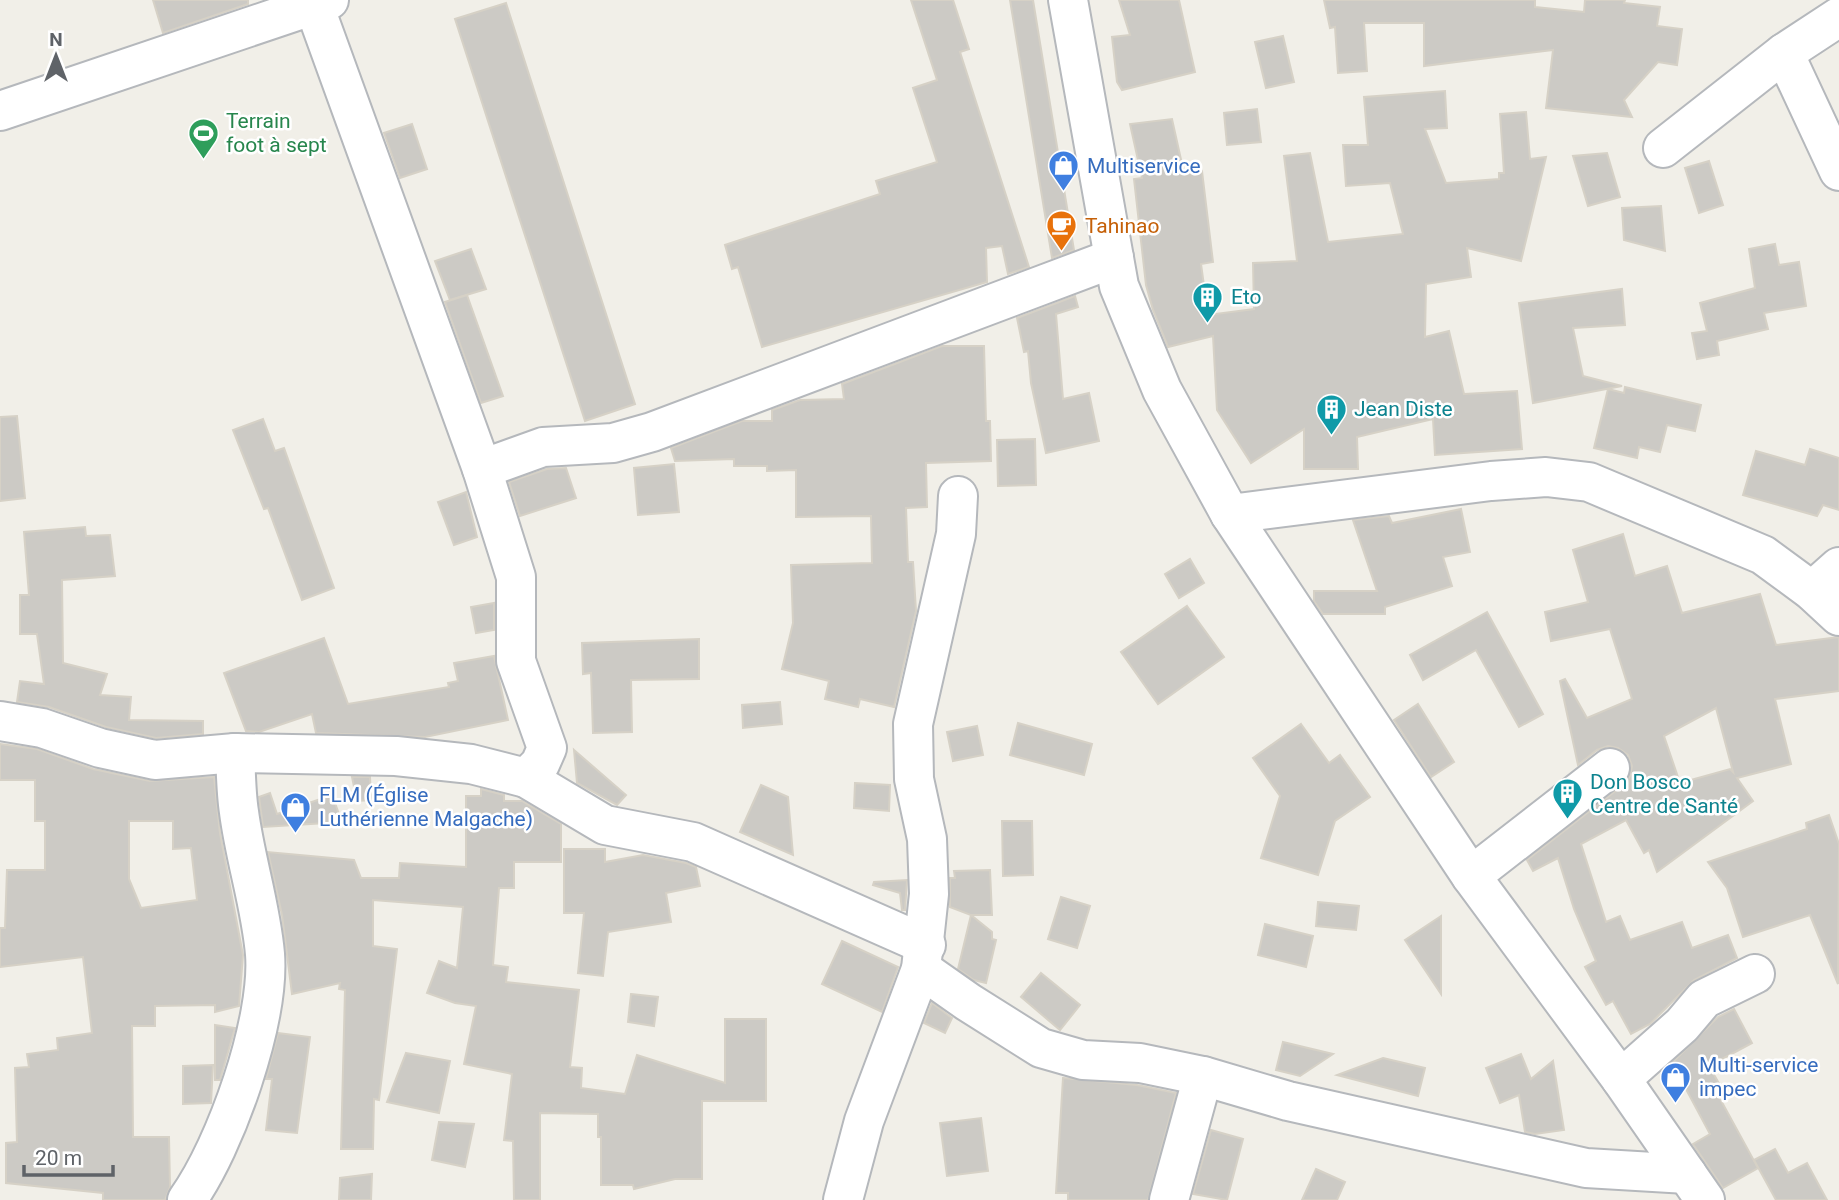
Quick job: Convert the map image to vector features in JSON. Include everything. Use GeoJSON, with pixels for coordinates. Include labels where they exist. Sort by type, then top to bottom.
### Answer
{"type":"FeatureCollection","features":[{"type":"Feature","properties":{"kind":"street"},"geometry":{"type":"LineString","coordinates":[[1068,0],[1124,301],[1162,390],[1230,514],[1471,876],[1621,1079],[1696,1187]]}},
{"type":"Feature","properties":{"kind":"street"},"geometry":{"type":"LineString","coordinates":[[0,111],[318,2],[482,469],[516,577],[516,661],[547,748],[540,764],[526,778]]}},
{"type":"Feature","properties":{"kind":"street"},"geometry":{"type":"LineString","coordinates":[[1663,148],[1784,53],[1839,17]]}},
{"type":"Feature","properties":{"kind":"street"},"geometry":{"type":"LineString","coordinates":[[1784,53],[1839,172]]}},
{"type":"Feature","properties":{"kind":"street"},"geometry":{"type":"LineString","coordinates":[[482,469],[543,447],[613,443],[652,432],[1114,258]]}},
{"type":"Feature","properties":{"kind":"street"},"geometry":{"type":"LineString","coordinates":[[1230,514],[1491,481],[1546,477],[1588,482],[1763,555],[1830,591]]}},
{"type":"Feature","properties":{"kind":"street"},"geometry":{"type":"LineString","coordinates":[[843,1200],[864,1121],[924,957],[927,839],[914,779],[913,724],[956,534],[958,496]]}},
{"type":"Feature","properties":{"kind":"street"},"geometry":{"type":"LineString","coordinates":[[0,721],[41,728],[100,748],[155,760],[235,753],[396,756],[471,764],[526,778],[605,825],[694,842],[924,957],[968,1002],[1041,1048],[1083,1060],[1140,1063],[1203,1076],[1288,1101],[1586,1168],[1696,1187]]}},
{"type":"Feature","properties":{"kind":"street"},"geometry":{"type":"LineString","coordinates":[[187,1200],[200,1183],[242,1084],[258,1019],[265,955],[239,811],[235,753]]}},
{"type":"Feature","properties":{"kind":"street"},"geometry":{"type":"LineString","coordinates":[[1471,876],[1610,768]]}},
{"type":"Feature","properties":{"kind":"street"},"geometry":{"type":"LineString","coordinates":[[1621,1079],[1682,1025],[1704,999],[1755,974]]}},
{"type":"Feature","properties":{"kind":"street"},"geometry":{"type":"LineString","coordinates":[[1169,1200],[1203,1076]]}},
{"type":"Feature","properties":{"kind":"building"},"geometry":{"type":"Polygon","coordinates":[[[153,0],[248,0],[248,4],[163,33],[153,0]]]}},
{"type":"Feature","properties":{"kind":"building"},"geometry":{"type":"Polygon","coordinates":[[[911,0],[953,0],[969,49],[960,52],[1029,267],[1008,274],[1002,246],[986,248],[987,282],[762,347],[738,267],[732,269],[725,245],[880,194],[876,181],[937,162],[913,88],[937,80],[911,0]]]}},
{"type":"Feature","properties":{"kind":"building"},"geometry":{"type":"Polygon","coordinates":[[[1010,0],[1033,0],[1074,250],[1052,258],[1010,0]]]}},
{"type":"Feature","properties":{"kind":"building"},"geometry":{"type":"Polygon","coordinates":[[[1119,0],[1179,0],[1195,72],[1122,90],[1117,82],[1112,37],[1130,35],[1119,0]]]}},
{"type":"Feature","properties":{"kind":"building"},"geometry":{"type":"Polygon","coordinates":[[[1324,0],[1535,0],[1535,7],[1584,12],[1585,0],[1625,0],[1624,3],[1660,7],[1657,26],[1682,29],[1677,65],[1658,62],[1624,100],[1632,117],[1546,108],[1553,50],[1424,66],[1424,23],[1364,23],[1367,71],[1338,73],[1335,27],[1330,28],[1324,0]]]}},
{"type":"Feature","properties":{"kind":"building"},"geometry":{"type":"Polygon","coordinates":[[[506,3],[635,404],[585,421],[455,19],[506,3]]]}},
{"type":"Feature","properties":{"kind":"building"},"geometry":{"type":"Polygon","coordinates":[[[1283,36],[1294,82],[1266,88],[1255,42],[1283,36]]]}},
{"type":"Feature","properties":{"kind":"building"},"geometry":{"type":"Polygon","coordinates":[[[1445,91],[1447,128],[1425,129],[1446,183],[1499,179],[1499,173],[1504,173],[1500,114],[1526,112],[1530,159],[1546,157],[1521,261],[1467,248],[1471,277],[1426,284],[1425,337],[1449,331],[1464,394],[1517,391],[1522,449],[1435,455],[1433,419],[1357,437],[1358,469],[1304,469],[1304,429],[1251,463],[1217,410],[1213,336],[1168,347],[1153,310],[1146,285],[1134,179],[1142,178],[1130,124],[1172,119],[1184,173],[1202,171],[1213,262],[1201,264],[1208,315],[1254,309],[1253,263],[1297,261],[1284,156],[1310,153],[1328,242],[1403,234],[1390,183],[1346,186],[1343,145],[1368,145],[1364,97],[1445,91]]]}},
{"type":"Feature","properties":{"kind":"building"},"geometry":{"type":"Polygon","coordinates":[[[1257,109],[1261,142],[1227,145],[1224,113],[1257,109]]]}},
{"type":"Feature","properties":{"kind":"building"},"geometry":{"type":"Polygon","coordinates":[[[412,124],[427,169],[400,178],[384,133],[412,124]]]}},
{"type":"Feature","properties":{"kind":"building"},"geometry":{"type":"Polygon","coordinates":[[[1607,153],[1620,197],[1588,206],[1573,156],[1607,153]]]}},
{"type":"Feature","properties":{"kind":"building"},"geometry":{"type":"Polygon","coordinates":[[[1709,161],[1723,205],[1699,213],[1685,168],[1709,161]]]}},
{"type":"Feature","properties":{"kind":"building"},"geometry":{"type":"Polygon","coordinates":[[[1661,206],[1665,251],[1624,240],[1622,208],[1661,206]]]}},
{"type":"Feature","properties":{"kind":"building"},"geometry":{"type":"Polygon","coordinates":[[[1775,244],[1779,265],[1799,262],[1806,306],[1764,313],[1768,329],[1717,341],[1719,355],[1697,359],[1692,333],[1707,331],[1700,303],[1755,288],[1749,249],[1775,244]]]}},
{"type":"Feature","properties":{"kind":"building"},"geometry":{"type":"Polygon","coordinates":[[[471,249],[486,289],[450,300],[435,261],[471,249]]]}},
{"type":"Feature","properties":{"kind":"building"},"geometry":{"type":"Polygon","coordinates":[[[1622,289],[1625,325],[1573,328],[1583,376],[1622,386],[1533,403],[1519,303],[1622,289]]]}},
{"type":"Feature","properties":{"kind":"building"},"geometry":{"type":"Polygon","coordinates":[[[467,295],[503,396],[481,403],[445,302],[467,295]]]}},
{"type":"Feature","properties":{"kind":"building"},"geometry":{"type":"Polygon","coordinates":[[[1075,296],[1078,307],[1056,314],[1063,399],[1089,393],[1099,441],[1046,453],[1031,383],[1028,351],[1024,352],[1017,318],[1075,296]]]}},
{"type":"Feature","properties":{"kind":"building"},"geometry":{"type":"Polygon","coordinates":[[[942,346],[984,346],[986,421],[990,421],[991,461],[926,463],[927,507],[906,508],[908,562],[913,562],[916,611],[894,707],[860,699],[858,707],[825,699],[829,681],[782,669],[793,623],[791,565],[872,563],[871,516],[796,517],[796,470],[767,471],[767,466],[734,466],[734,459],[675,461],[671,448],[742,421],[772,421],[772,410],[800,400],[844,399],[842,384],[942,346]]]}},
{"type":"Feature","properties":{"kind":"building"},"geometry":{"type":"Polygon","coordinates":[[[1625,387],[1701,405],[1695,431],[1667,425],[1660,452],[1639,447],[1637,458],[1594,448],[1608,389],[1624,393],[1625,387]]]}},
{"type":"Feature","properties":{"kind":"building"},"geometry":{"type":"Polygon","coordinates":[[[17,416],[25,498],[0,501],[0,417],[17,416]]]}},
{"type":"Feature","properties":{"kind":"building"},"geometry":{"type":"Polygon","coordinates":[[[263,419],[275,451],[284,448],[334,588],[302,600],[268,508],[264,509],[233,430],[263,419]]]}},
{"type":"Feature","properties":{"kind":"building"},"geometry":{"type":"Polygon","coordinates":[[[1035,439],[1036,485],[998,486],[997,440],[1035,439]]]}},
{"type":"Feature","properties":{"kind":"building"},"geometry":{"type":"Polygon","coordinates":[[[1810,449],[1839,458],[1839,510],[1823,505],[1817,516],[1743,495],[1756,451],[1805,465],[1810,449]]]}},
{"type":"Feature","properties":{"kind":"building"},"geometry":{"type":"Polygon","coordinates":[[[674,464],[679,512],[638,515],[634,468],[674,464]]]}},
{"type":"Feature","properties":{"kind":"building"},"geometry":{"type":"Polygon","coordinates":[[[566,468],[576,498],[520,516],[509,482],[547,469],[566,468]]]}},
{"type":"Feature","properties":{"kind":"building"},"geometry":{"type":"Polygon","coordinates":[[[466,492],[477,537],[454,545],[438,502],[466,492]]]}},
{"type":"Feature","properties":{"kind":"building"},"geometry":{"type":"Polygon","coordinates":[[[1461,509],[1470,552],[1443,557],[1452,586],[1385,607],[1385,614],[1323,614],[1314,601],[1314,591],[1377,591],[1353,520],[1389,516],[1392,523],[1461,509]]]}},
{"type":"Feature","properties":{"kind":"building"},"geometry":{"type":"Polygon","coordinates":[[[85,527],[86,536],[110,535],[115,576],[62,580],[63,663],[107,674],[100,695],[131,697],[129,720],[203,721],[203,734],[156,738],[106,727],[49,707],[17,702],[20,681],[44,684],[37,634],[20,634],[20,595],[29,595],[24,532],[85,527]]]}},
{"type":"Feature","properties":{"kind":"building"},"geometry":{"type":"Polygon","coordinates":[[[1623,534],[1635,576],[1667,566],[1682,613],[1760,594],[1776,645],[1839,637],[1839,691],[1775,699],[1791,764],[1737,778],[1753,801],[1657,872],[1649,850],[1644,853],[1626,820],[1581,844],[1606,922],[1620,916],[1630,940],[1682,922],[1692,948],[1728,935],[1737,958],[1694,980],[1650,1024],[1631,1034],[1613,1001],[1606,1005],[1585,967],[1596,961],[1574,909],[1558,858],[1533,871],[1527,860],[1623,785],[1630,776],[1632,766],[1628,755],[1618,748],[1608,746],[1597,750],[1578,765],[1560,681],[1565,679],[1587,718],[1632,699],[1610,629],[1551,641],[1545,612],[1588,602],[1573,550],[1623,534]],[[1716,708],[1664,736],[1680,783],[1730,769],[1733,772],[1716,708]]]}},
{"type":"Feature","properties":{"kind":"building"},"geometry":{"type":"Polygon","coordinates":[[[1190,559],[1204,583],[1179,598],[1165,574],[1190,559]]]}},
{"type":"Feature","properties":{"kind":"building"},"geometry":{"type":"Polygon","coordinates":[[[494,603],[494,630],[476,633],[471,607],[494,603]]]}},
{"type":"Feature","properties":{"kind":"building"},"geometry":{"type":"Polygon","coordinates":[[[1187,606],[1224,657],[1158,704],[1121,652],[1187,606]]]}},
{"type":"Feature","properties":{"kind":"building"},"geometry":{"type":"Polygon","coordinates":[[[1487,612],[1543,714],[1519,727],[1476,650],[1423,680],[1410,655],[1487,612]]]}},
{"type":"Feature","properties":{"kind":"building"},"geometry":{"type":"Polygon","coordinates":[[[324,638],[348,704],[449,687],[448,683],[458,681],[454,663],[494,656],[508,720],[425,737],[316,733],[312,714],[259,732],[246,731],[224,673],[324,638]]]}},
{"type":"Feature","properties":{"kind":"building"},"geometry":{"type":"Polygon","coordinates":[[[699,639],[699,679],[631,680],[632,732],[593,733],[591,673],[583,674],[582,643],[699,639]]]}},
{"type":"Feature","properties":{"kind":"building"},"geometry":{"type":"Polygon","coordinates":[[[780,702],[782,724],[743,728],[742,705],[780,702]]]}},
{"type":"Feature","properties":{"kind":"building"},"geometry":{"type":"Polygon","coordinates":[[[1418,704],[1454,762],[1431,777],[1394,720],[1418,704]]]}},
{"type":"Feature","properties":{"kind":"building"},"geometry":{"type":"Polygon","coordinates":[[[1018,723],[1092,744],[1084,775],[1010,755],[1018,723]]]}},
{"type":"Feature","properties":{"kind":"building"},"geometry":{"type":"Polygon","coordinates":[[[1301,724],[1329,763],[1340,755],[1370,797],[1335,821],[1318,875],[1261,858],[1280,796],[1253,758],[1301,724]]]}},
{"type":"Feature","properties":{"kind":"building"},"geometry":{"type":"Polygon","coordinates":[[[977,726],[983,755],[953,761],[947,732],[977,726]]]}},
{"type":"Feature","properties":{"kind":"building"},"geometry":{"type":"Polygon","coordinates":[[[0,744],[37,749],[93,769],[150,781],[214,777],[220,833],[243,955],[239,1006],[215,1012],[215,1005],[155,1006],[155,1026],[132,1026],[133,1137],[169,1137],[170,1187],[165,1200],[103,1200],[103,1193],[6,1183],[6,1143],[17,1142],[15,1068],[29,1067],[27,1054],[58,1050],[57,1038],[92,1033],[83,957],[0,967],[0,928],[5,928],[7,870],[45,870],[45,821],[35,821],[35,780],[0,780],[0,744]],[[129,821],[129,879],[141,908],[197,900],[191,848],[173,849],[173,821],[129,821]]]}},
{"type":"Feature","properties":{"kind":"building"},"geometry":{"type":"Polygon","coordinates":[[[574,750],[626,795],[617,805],[577,783],[574,750]]]}},
{"type":"Feature","properties":{"kind":"building"},"geometry":{"type":"Polygon","coordinates":[[[352,777],[370,777],[371,800],[357,801],[352,777]]]}},
{"type":"Feature","properties":{"kind":"building"},"geometry":{"type":"Polygon","coordinates":[[[855,783],[890,785],[889,811],[854,808],[855,783]]]}},
{"type":"Feature","properties":{"kind":"building"},"geometry":{"type":"Polygon","coordinates":[[[761,785],[788,797],[793,855],[740,832],[761,785]]]}},
{"type":"Feature","properties":{"kind":"building"},"geometry":{"type":"Polygon","coordinates":[[[481,789],[504,795],[504,801],[522,801],[561,824],[561,862],[514,862],[514,888],[499,888],[493,965],[508,967],[506,982],[579,990],[570,1067],[582,1068],[581,1088],[625,1094],[637,1055],[725,1083],[725,1019],[766,1019],[766,1101],[702,1101],[702,1179],[675,1179],[634,1189],[633,1185],[601,1185],[598,1114],[540,1113],[540,1200],[514,1200],[513,1141],[504,1140],[512,1074],[464,1064],[476,1006],[455,1003],[427,993],[439,961],[457,968],[463,907],[373,900],[373,946],[397,949],[379,1100],[374,1099],[373,1149],[341,1149],[345,990],[339,989],[340,983],[292,994],[282,915],[268,852],[354,860],[361,878],[399,878],[400,863],[466,867],[466,796],[481,796],[481,789]]]}},
{"type":"Feature","properties":{"kind":"building"},"geometry":{"type":"Polygon","coordinates":[[[270,793],[277,814],[332,795],[342,822],[263,827],[259,797],[270,793]]]}},
{"type":"Feature","properties":{"kind":"building"},"geometry":{"type":"Polygon","coordinates":[[[1829,815],[1839,844],[1838,984],[1810,915],[1743,937],[1727,888],[1708,862],[1807,829],[1806,823],[1829,815]]]}},
{"type":"Feature","properties":{"kind":"building"},"geometry":{"type":"Polygon","coordinates":[[[1002,821],[1032,821],[1033,875],[1003,876],[1002,821]]]}},
{"type":"Feature","properties":{"kind":"building"},"geometry":{"type":"Polygon","coordinates":[[[564,849],[605,849],[605,862],[643,855],[686,863],[696,867],[700,886],[666,893],[671,922],[608,932],[603,976],[578,973],[584,913],[564,913],[564,849]]]}},
{"type":"Feature","properties":{"kind":"building"},"geometry":{"type":"Polygon","coordinates":[[[990,870],[992,915],[971,915],[950,907],[950,878],[955,878],[954,871],[990,870]]]}},
{"type":"Feature","properties":{"kind":"building"},"geometry":{"type":"Polygon","coordinates":[[[907,880],[905,910],[902,910],[900,893],[873,885],[874,882],[907,880]]]}},
{"type":"Feature","properties":{"kind":"building"},"geometry":{"type":"Polygon","coordinates":[[[1061,897],[1090,906],[1077,948],[1048,939],[1061,897]]]}},
{"type":"Feature","properties":{"kind":"building"},"geometry":{"type":"Polygon","coordinates":[[[1318,902],[1359,906],[1356,930],[1316,926],[1318,902]]]}},
{"type":"Feature","properties":{"kind":"building"},"geometry":{"type":"Polygon","coordinates":[[[971,915],[992,932],[992,939],[996,940],[986,983],[974,980],[958,969],[971,915]]]}},
{"type":"Feature","properties":{"kind":"building"},"geometry":{"type":"Polygon","coordinates":[[[1441,916],[1441,994],[1405,940],[1441,916]]]}},
{"type":"Feature","properties":{"kind":"building"},"geometry":{"type":"Polygon","coordinates":[[[1265,924],[1313,936],[1306,967],[1258,955],[1265,924]]]}},
{"type":"Feature","properties":{"kind":"building"},"geometry":{"type":"Polygon","coordinates":[[[842,941],[898,967],[882,1012],[822,984],[842,941]]]}},
{"type":"Feature","properties":{"kind":"building"},"geometry":{"type":"Polygon","coordinates":[[[1041,973],[1080,1005],[1060,1030],[1021,997],[1041,973]]]}},
{"type":"Feature","properties":{"kind":"building"},"geometry":{"type":"Polygon","coordinates":[[[631,994],[658,997],[654,1026],[628,1022],[631,994]]]}},
{"type":"Feature","properties":{"kind":"building"},"geometry":{"type":"Polygon","coordinates":[[[932,1003],[952,1018],[945,1033],[924,1023],[932,1003]]]}},
{"type":"Feature","properties":{"kind":"building"},"geometry":{"type":"Polygon","coordinates":[[[1734,1009],[1752,1043],[1709,1066],[1724,1092],[1718,1095],[1758,1168],[1723,1188],[1693,1144],[1710,1134],[1672,1063],[1718,1017],[1734,1009]]]}},
{"type":"Feature","properties":{"kind":"building"},"geometry":{"type":"Polygon","coordinates":[[[215,1025],[235,1028],[220,1080],[215,1080],[215,1025]]]}},
{"type":"Feature","properties":{"kind":"building"},"geometry":{"type":"Polygon","coordinates":[[[278,1033],[310,1037],[297,1133],[266,1130],[272,1079],[266,1079],[278,1033]]]}},
{"type":"Feature","properties":{"kind":"building"},"geometry":{"type":"Polygon","coordinates":[[[1283,1042],[1333,1054],[1300,1076],[1276,1070],[1283,1042]]]}},
{"type":"Feature","properties":{"kind":"building"},"geometry":{"type":"Polygon","coordinates":[[[406,1053],[450,1061],[439,1113],[387,1102],[406,1053]]]}},
{"type":"Feature","properties":{"kind":"building"},"geometry":{"type":"Polygon","coordinates":[[[1521,1054],[1531,1079],[1553,1061],[1564,1130],[1535,1134],[1525,1132],[1519,1095],[1500,1103],[1486,1068],[1521,1054]]]}},
{"type":"Feature","properties":{"kind":"building"},"geometry":{"type":"Polygon","coordinates":[[[1383,1058],[1425,1068],[1418,1096],[1337,1075],[1383,1058]]]}},
{"type":"Feature","properties":{"kind":"building"},"geometry":{"type":"Polygon","coordinates":[[[213,1065],[211,1103],[183,1104],[183,1066],[213,1065]]]}},
{"type":"Feature","properties":{"kind":"building"},"geometry":{"type":"Polygon","coordinates":[[[1063,1078],[1137,1085],[1176,1093],[1148,1200],[1068,1200],[1068,1193],[1056,1193],[1063,1078]]]}},
{"type":"Feature","properties":{"kind":"building"},"geometry":{"type":"Polygon","coordinates":[[[981,1118],[988,1171],[947,1176],[940,1123],[981,1118]]]}},
{"type":"Feature","properties":{"kind":"building"},"geometry":{"type":"Polygon","coordinates":[[[439,1122],[474,1124],[465,1167],[432,1160],[439,1122]]]}},
{"type":"Feature","properties":{"kind":"building"},"geometry":{"type":"Polygon","coordinates":[[[1211,1130],[1243,1139],[1227,1200],[1193,1194],[1211,1130]]]}},
{"type":"Feature","properties":{"kind":"building"},"geometry":{"type":"Polygon","coordinates":[[[1775,1149],[1788,1173],[1807,1163],[1827,1200],[1776,1200],[1754,1160],[1775,1149]]]}},
{"type":"Feature","properties":{"kind":"building"},"geometry":{"type":"Polygon","coordinates":[[[1316,1169],[1345,1182],[1337,1200],[1302,1200],[1316,1169]]]}},
{"type":"Feature","properties":{"kind":"building"},"geometry":{"type":"Polygon","coordinates":[[[372,1174],[371,1200],[339,1200],[340,1178],[372,1174]]]}},
{"type":"Feature","properties":{"kind":"place","name":"Terrain foot à sept"},"geometry":{"type":"Point","coordinates":[203,160]}},
{"type":"Feature","properties":{"kind":"place","name":"Multiservice"},"geometry":{"type":"Point","coordinates":[1064,193]}},
{"type":"Feature","properties":{"kind":"place","name":"Tahinao"},"geometry":{"type":"Point","coordinates":[1062,253]}},
{"type":"Feature","properties":{"kind":"place","name":"Eto"},"geometry":{"type":"Point","coordinates":[1208,324]}},
{"type":"Feature","properties":{"kind":"place","name":"Jean Diste"},"geometry":{"type":"Point","coordinates":[1331,436]}},
{"type":"Feature","properties":{"kind":"place","name":"Don Bosco Centre de Santé"},"geometry":{"type":"Point","coordinates":[1567,821]}},
{"type":"Feature","properties":{"kind":"place","name":"FLM (Église Luthérienne Malgache)"},"geometry":{"type":"Point","coordinates":[296,834]}},
{"type":"Feature","properties":{"kind":"place","name":"Multi-service impec"},"geometry":{"type":"Point","coordinates":[1676,1104]}}]}
